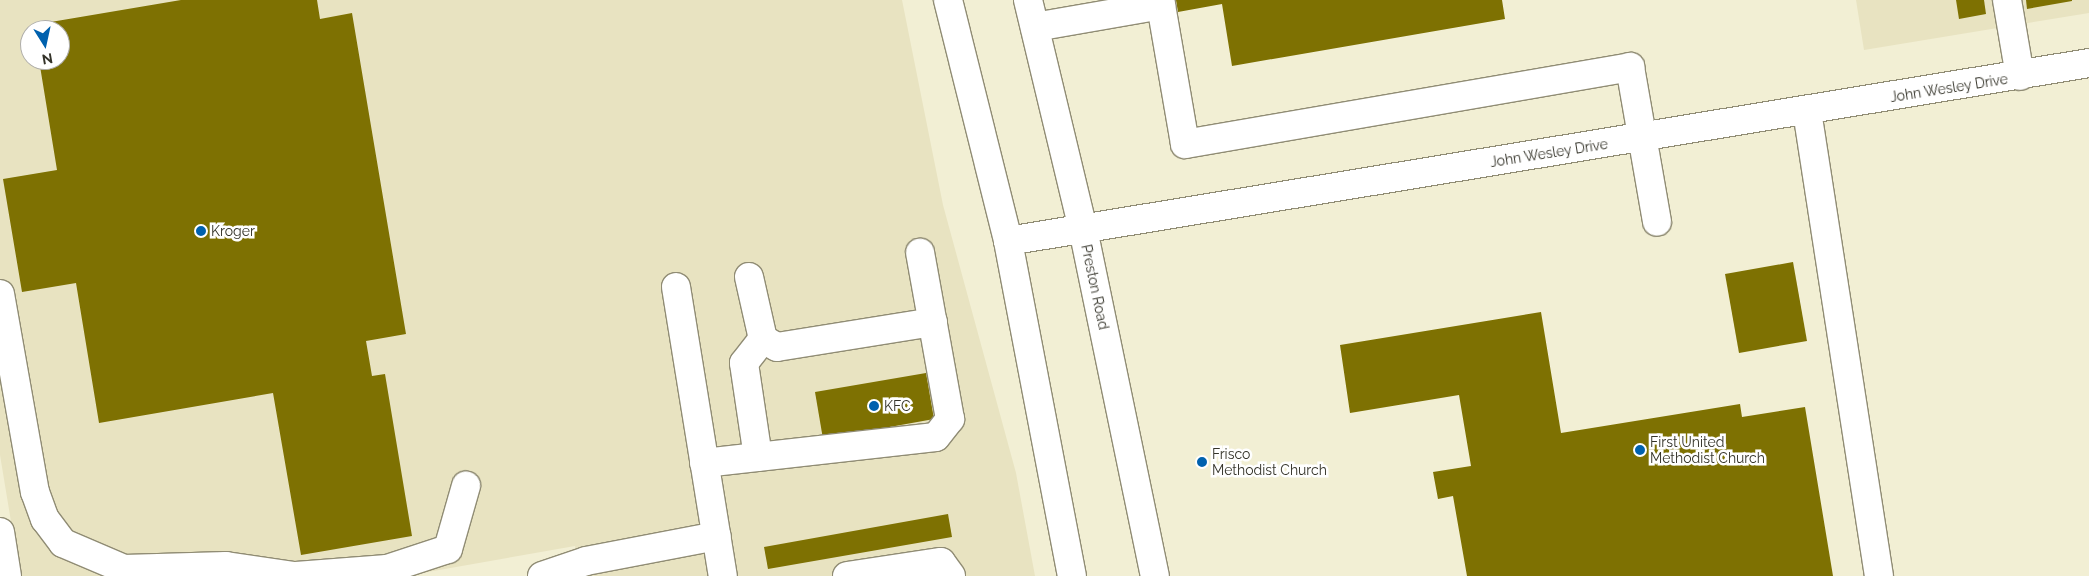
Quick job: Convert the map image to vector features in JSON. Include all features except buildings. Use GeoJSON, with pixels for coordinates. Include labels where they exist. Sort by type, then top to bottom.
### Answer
{"type":"FeatureCollection","features":[{"type":"Feature","properties":{"kind":"main road"},"geometry":{"type":"LineString","coordinates":[[948,0],[1008,241],[1072,576]]}},
{"type":"Feature","properties":{"kind":"main road","name":"Preston Road"},"geometry":{"type":"LineString","coordinates":[[1028,0],[1083,229],[1155,576]]}},
{"type":"Feature","properties":{"kind":"main road"},"geometry":{"type":"LineString","coordinates":[[2007,0],[2020,76]]}},
{"type":"Feature","properties":{"kind":"main road"},"geometry":{"type":"LineString","coordinates":[[1035,27],[1161,2],[1185,144],[1630,67],[1657,222]]}},
{"type":"Feature","properties":{"kind":"main road","name":"John Wesley Drive"},"geometry":{"type":"LineString","coordinates":[[1008,241],[2089,64]]}},
{"type":"Feature","properties":{"kind":"main road"},"geometry":{"type":"LineString","coordinates":[[1807,111],[1879,576]]}},
{"type":"Feature","properties":{"kind":"main road"},"geometry":{"type":"LineString","coordinates":[[704,463],[936,437],[950,419],[920,253]]}},
{"type":"Feature","properties":{"kind":"main road"},"geometry":{"type":"LineString","coordinates":[[750,277],[762,339],[744,363],[758,456]]}},
{"type":"Feature","properties":{"kind":"main road"},"geometry":{"type":"LineString","coordinates":[[676,287],[723,576]]}},
{"type":"Feature","properties":{"kind":"main road"},"geometry":{"type":"LineString","coordinates":[[0,294],[35,492],[45,519],[63,543],[124,569],[226,566],[295,576],[387,569],[448,549],[466,486]]}},
{"type":"Feature","properties":{"kind":"main road"},"geometry":{"type":"LineString","coordinates":[[762,339],[777,347],[933,322]]}},
{"type":"Feature","properties":{"kind":"main road"},"geometry":{"type":"LineString","coordinates":[[0,532],[7,576]]}},
{"type":"Feature","properties":{"kind":"main road"},"geometry":{"type":"LineString","coordinates":[[542,576],[586,561],[717,536]]}},
{"type":"Feature","properties":{"kind":"main road"},"geometry":{"type":"LineString","coordinates":[[847,576],[941,562],[951,576]]}},
{"type":"Feature","properties":{"kind":"shaded area"},"geometry":{"type":"Polygon","coordinates":[[[0,0],[902,0],[943,205],[1016,473],[1035,576],[580,576],[575,546],[405,576],[20,576],[0,455],[0,0]]]}},
{"type":"Feature","properties":{"kind":"shaded area"},"geometry":{"type":"Polygon","coordinates":[[[1856,0],[2089,0],[2089,13],[1864,50],[1856,0]]]}},
{"type":"Feature","properties":{"kind":"place","name":"Kroger"},"geometry":{"type":"Point","coordinates":[201,231]}},
{"type":"Feature","properties":{"kind":"place","name":"KFC"},"geometry":{"type":"Point","coordinates":[874,406]}},
{"type":"Feature","properties":{"kind":"place","name":"First United Methodist Church"},"geometry":{"type":"Point","coordinates":[1640,450]}},
{"type":"Feature","properties":{"kind":"place","name":"Frisco Methodist Church"},"geometry":{"type":"Point","coordinates":[1202,462]}}]}
